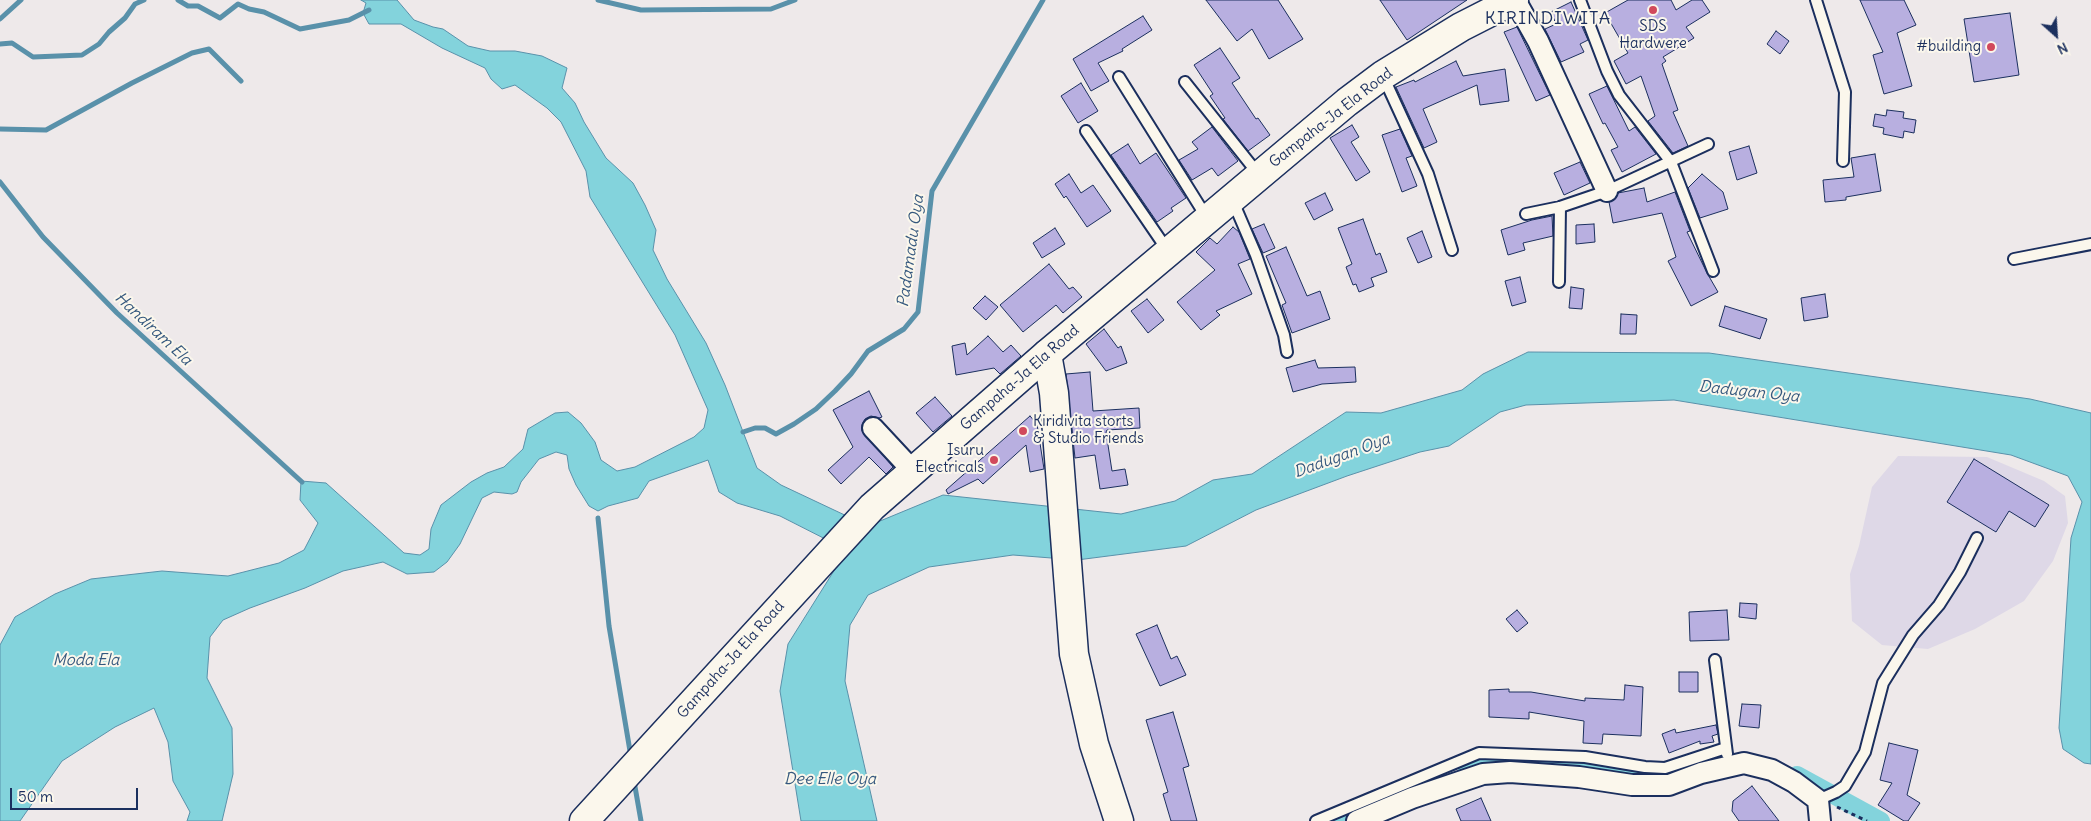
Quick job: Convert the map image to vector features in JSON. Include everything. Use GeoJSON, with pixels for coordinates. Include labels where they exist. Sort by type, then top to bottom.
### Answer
{"type":"FeatureCollection","features":[{"type":"Feature","properties":{"kind":"main road","name":"Gampaha-Ja Ela Road"},"geometry":{"type":"LineString","coordinates":[[584,821],[863,515],[1047,354],[1232,198],[1383,75],[1461,27],[1515,0]]}},
{"type":"Feature","properties":{"kind":"main road"},"geometry":{"type":"LineString","coordinates":[[1047,354],[1054,393],[1074,654],[1094,744],[1118,821]]}},
{"type":"Feature","properties":{"kind":"street"},"geometry":{"type":"LineString","coordinates":[[1515,0],[1538,41],[1606,191]]}},
{"type":"Feature","properties":{"kind":"street"},"geometry":{"type":"LineString","coordinates":[[873,428],[913,471]]}},
{"type":"Feature","properties":{"kind":"street"},"geometry":{"type":"LineString","coordinates":[[1357,821],[1384,816],[1412,798],[1482,774],[1510,772],[1632,785],[1669,786],[1701,774],[1728,757],[1772,770],[1794,782],[1819,800],[1820,821]]}},
{"type":"Feature","properties":{"kind":"lane"},"geometry":{"type":"LineString","coordinates":[[1580,0],[1607,71],[1619,95],[1671,162],[1713,271]]}},
{"type":"Feature","properties":{"kind":"lane"},"geometry":{"type":"LineString","coordinates":[[1816,0],[1845,92],[1843,162]]}},
{"type":"Feature","properties":{"kind":"lane"},"geometry":{"type":"LineString","coordinates":[[1383,75],[1428,174],[1452,250]]}},
{"type":"Feature","properties":{"kind":"lane"},"geometry":{"type":"LineString","coordinates":[[1119,76],[1208,219]]}},
{"type":"Feature","properties":{"kind":"lane"},"geometry":{"type":"LineString","coordinates":[[1185,82],[1259,176]]}},
{"type":"Feature","properties":{"kind":"lane"},"geometry":{"type":"LineString","coordinates":[[1086,131],[1169,251]]}},
{"type":"Feature","properties":{"kind":"lane"},"geometry":{"type":"LineString","coordinates":[[1526,214],[1560,207],[1606,191],[1708,144]]}},
{"type":"Feature","properties":{"kind":"lane"},"geometry":{"type":"LineString","coordinates":[[1232,198],[1256,255],[1284,335],[1287,352]]}},
{"type":"Feature","properties":{"kind":"lane"},"geometry":{"type":"LineString","coordinates":[[1559,282],[1560,207]]}},
{"type":"Feature","properties":{"kind":"lane"},"geometry":{"type":"LineString","coordinates":[[2014,259],[2091,244]]}},
{"type":"Feature","properties":{"kind":"lane"},"geometry":{"type":"LineString","coordinates":[[1819,800],[1844,786],[1865,752],[1884,683],[1913,636],[1960,572],[1977,538]]}},
{"type":"Feature","properties":{"kind":"lane"},"geometry":{"type":"LineString","coordinates":[[1316,821],[1479,753],[1585,757],[1645,767],[1664,768],[1728,757],[1716,660]]}},
{"type":"Feature","properties":{"kind":"path"},"geometry":{"type":"LineString","coordinates":[[1819,800],[1867,821]]}},
{"type":"Feature","properties":{"kind":"shaded area"},"geometry":{"type":"Polygon","coordinates":[[[1898,456],[1987,457],[2044,481],[2065,496],[2068,523],[2053,561],[2024,601],[1975,629],[1928,649],[1882,645],[1852,621],[1850,574],[1859,546],[1872,487],[1898,456]]]}},
{"type":"Feature","properties":{"kind":"water"},"geometry":{"type":"Polygon","coordinates":[[[361,0],[397,0],[414,20],[443,29],[468,46],[490,51],[515,51],[542,56],[567,68],[562,88],[575,103],[606,158],[633,183],[645,205],[656,230],[653,250],[667,279],[706,343],[725,385],[757,468],[781,485],[868,526],[943,495],[1121,514],[1175,501],[1213,480],[1252,474],[1346,412],[1381,413],[1462,390],[1483,374],[1528,352],[1709,353],[2030,399],[2091,413],[2091,764],[2084,763],[2063,749],[2059,728],[2071,538],[2082,502],[2068,476],[2011,455],[1674,400],[1526,405],[1500,412],[1449,446],[1420,452],[1347,476],[1256,510],[1186,546],[1077,560],[1013,555],[929,567],[868,595],[850,625],[845,681],[877,821],[801,821],[780,691],[788,644],[847,550],[780,516],[737,503],[719,492],[708,460],[649,481],[638,498],[608,506],[598,511],[589,506],[576,485],[569,469],[567,455],[556,452],[539,459],[521,482],[517,492],[512,494],[494,492],[482,498],[460,544],[447,562],[434,572],[407,574],[383,562],[343,571],[223,620],[210,637],[207,678],[232,728],[233,774],[222,821],[187,821],[190,812],[173,781],[168,742],[154,708],[115,727],[62,761],[20,821],[0,821],[0,645],[15,617],[55,594],[91,579],[162,571],[228,576],[279,563],[304,550],[318,523],[300,500],[301,481],[326,483],[404,553],[420,555],[429,549],[431,529],[441,505],[471,482],[487,473],[504,467],[523,449],[528,429],[555,413],[568,412],[581,423],[595,442],[601,460],[617,471],[635,467],[694,437],[704,428],[708,410],[675,335],[590,197],[586,171],[561,122],[547,108],[515,85],[502,89],[491,79],[485,68],[442,48],[401,24],[369,24],[363,13],[366,3],[361,0]]]}},
{"type":"Feature","properties":{"kind":"building"},"geometry":{"type":"Polygon","coordinates":[[[1206,0],[1278,0],[1303,39],[1269,59],[1252,29],[1237,41],[1206,0]]]}},
{"type":"Feature","properties":{"kind":"building"},"geometry":{"type":"Polygon","coordinates":[[[1380,0],[1467,0],[1407,40],[1380,0]]]}},
{"type":"Feature","properties":{"kind":"building"},"geometry":{"type":"Polygon","coordinates":[[[1628,0],[1671,0],[1676,10],[1692,0],[1702,0],[1710,12],[1686,27],[1694,38],[1663,57],[1666,61],[1662,64],[1678,110],[1673,112],[1688,146],[1673,153],[1648,121],[1655,116],[1641,76],[1626,84],[1614,61],[1628,53],[1605,13],[1628,0]]]}},
{"type":"Feature","properties":{"kind":"building"},"geometry":{"type":"Polygon","coordinates":[[[1860,0],[1904,0],[1916,25],[1897,33],[1912,86],[1884,94],[1873,55],[1883,52],[1860,0]]]}},
{"type":"Feature","properties":{"kind":"building"},"geometry":{"type":"Polygon","coordinates":[[[1571,2],[1588,40],[1580,44],[1584,52],[1561,62],[1545,29],[1556,24],[1551,12],[1571,2]]]}},
{"type":"Feature","properties":{"kind":"building","name":"#building"},"geometry":{"type":"Polygon","coordinates":[[[2010,13],[2019,75],[1974,82],[1964,19],[2010,13]]]}},
{"type":"Feature","properties":{"kind":"building"},"geometry":{"type":"Polygon","coordinates":[[[1143,16],[1152,30],[1122,49],[1123,51],[1098,63],[1109,81],[1091,91],[1073,59],[1143,16]]]}},
{"type":"Feature","properties":{"kind":"building"},"geometry":{"type":"Polygon","coordinates":[[[1517,27],[1550,95],[1536,101],[1504,32],[1517,27]]]}},
{"type":"Feature","properties":{"kind":"building"},"geometry":{"type":"Polygon","coordinates":[[[1776,31],[1789,41],[1780,54],[1767,44],[1776,31]]]}},
{"type":"Feature","properties":{"kind":"building"},"geometry":{"type":"Polygon","coordinates":[[[1220,48],[1240,78],[1232,83],[1256,119],[1258,118],[1270,135],[1248,151],[1223,119],[1225,118],[1210,96],[1213,94],[1194,65],[1220,48]]]}},
{"type":"Feature","properties":{"kind":"building"},"geometry":{"type":"Polygon","coordinates":[[[1456,61],[1463,76],[1505,69],[1509,101],[1480,105],[1477,85],[1423,109],[1437,142],[1424,148],[1396,87],[1414,80],[1415,82],[1456,61]]]}},
{"type":"Feature","properties":{"kind":"building"},"geometry":{"type":"Polygon","coordinates":[[[1081,83],[1098,111],[1078,123],[1061,96],[1081,83]]]}},
{"type":"Feature","properties":{"kind":"building"},"geometry":{"type":"Polygon","coordinates":[[[1607,86],[1629,131],[1635,127],[1656,154],[1622,172],[1611,150],[1618,147],[1605,123],[1603,124],[1589,94],[1607,86]]]}},
{"type":"Feature","properties":{"kind":"building"},"geometry":{"type":"Polygon","coordinates":[[[1887,110],[1904,112],[1903,118],[1916,120],[1914,133],[1904,131],[1903,138],[1883,134],[1884,128],[1873,126],[1875,114],[1886,116],[1887,110]]]}},
{"type":"Feature","properties":{"kind":"building"},"geometry":{"type":"Polygon","coordinates":[[[1352,125],[1359,137],[1351,142],[1370,172],[1356,181],[1330,138],[1352,125]]]}},
{"type":"Feature","properties":{"kind":"building"},"geometry":{"type":"Polygon","coordinates":[[[1212,127],[1238,161],[1218,176],[1212,168],[1192,180],[1179,160],[1198,149],[1192,142],[1212,127]]]}},
{"type":"Feature","properties":{"kind":"building"},"geometry":{"type":"Polygon","coordinates":[[[1400,129],[1412,156],[1406,158],[1417,186],[1402,192],[1382,135],[1400,129]]]}},
{"type":"Feature","properties":{"kind":"building"},"geometry":{"type":"Polygon","coordinates":[[[1128,144],[1140,164],[1156,153],[1186,198],[1171,208],[1173,211],[1157,222],[1111,155],[1128,144]]]}},
{"type":"Feature","properties":{"kind":"building"},"geometry":{"type":"Polygon","coordinates":[[[1749,146],[1757,173],[1737,180],[1729,152],[1749,146]]]}},
{"type":"Feature","properties":{"kind":"building"},"geometry":{"type":"Polygon","coordinates":[[[1875,154],[1881,191],[1846,197],[1846,200],[1825,202],[1823,180],[1854,177],[1851,158],[1875,154]]]}},
{"type":"Feature","properties":{"kind":"building"},"geometry":{"type":"Polygon","coordinates":[[[1580,162],[1590,183],[1564,195],[1554,173],[1580,162]]]}},
{"type":"Feature","properties":{"kind":"building"},"geometry":{"type":"Polygon","coordinates":[[[1069,174],[1081,193],[1093,185],[1111,211],[1087,227],[1066,196],[1064,198],[1055,184],[1069,174]]]}},
{"type":"Feature","properties":{"kind":"building"},"geometry":{"type":"Polygon","coordinates":[[[1702,174],[1723,192],[1728,209],[1700,218],[1688,188],[1702,174]]]}},
{"type":"Feature","properties":{"kind":"building"},"geometry":{"type":"Polygon","coordinates":[[[1644,188],[1647,202],[1675,192],[1690,231],[1687,232],[1718,292],[1691,306],[1668,261],[1676,257],[1662,213],[1613,223],[1609,202],[1616,198],[1618,193],[1644,188]]]}},
{"type":"Feature","properties":{"kind":"building"},"geometry":{"type":"Polygon","coordinates":[[[1325,193],[1333,210],[1314,220],[1305,203],[1325,193]]]}},
{"type":"Feature","properties":{"kind":"building"},"geometry":{"type":"Polygon","coordinates":[[[1552,216],[1553,236],[1523,243],[1525,250],[1508,255],[1501,230],[1552,216]]]}},
{"type":"Feature","properties":{"kind":"building"},"geometry":{"type":"Polygon","coordinates":[[[1363,219],[1376,255],[1380,253],[1387,272],[1371,278],[1374,286],[1359,292],[1356,284],[1353,285],[1346,267],[1352,264],[1338,228],[1363,219]]]}},
{"type":"Feature","properties":{"kind":"building"},"geometry":{"type":"Polygon","coordinates":[[[1264,224],[1275,248],[1263,253],[1252,229],[1264,224]]]}},
{"type":"Feature","properties":{"kind":"building"},"geometry":{"type":"Polygon","coordinates":[[[1594,224],[1595,242],[1576,244],[1576,225],[1594,224]]]}},
{"type":"Feature","properties":{"kind":"building"},"geometry":{"type":"Polygon","coordinates":[[[1233,227],[1239,232],[1250,259],[1238,264],[1252,294],[1216,311],[1220,315],[1201,330],[1177,302],[1215,270],[1196,252],[1210,238],[1217,244],[1233,227]]]}},
{"type":"Feature","properties":{"kind":"building"},"geometry":{"type":"Polygon","coordinates":[[[1055,228],[1065,244],[1042,258],[1033,243],[1055,228]]]}},
{"type":"Feature","properties":{"kind":"building"},"geometry":{"type":"Polygon","coordinates":[[[1422,231],[1432,257],[1418,263],[1407,238],[1422,231]]]}},
{"type":"Feature","properties":{"kind":"building"},"geometry":{"type":"Polygon","coordinates":[[[1286,247],[1307,296],[1320,291],[1330,319],[1292,333],[1282,305],[1286,303],[1266,256],[1286,247]]]}},
{"type":"Feature","properties":{"kind":"building"},"geometry":{"type":"Polygon","coordinates":[[[1049,264],[1069,289],[1073,287],[1082,297],[1063,313],[1056,305],[1023,332],[1000,305],[1049,264]]]}},
{"type":"Feature","properties":{"kind":"building"},"geometry":{"type":"Polygon","coordinates":[[[1520,277],[1526,302],[1512,306],[1505,281],[1520,277]]]}},
{"type":"Feature","properties":{"kind":"building"},"geometry":{"type":"Polygon","coordinates":[[[1571,287],[1584,289],[1582,309],[1569,308],[1571,287]]]}},
{"type":"Feature","properties":{"kind":"building"},"geometry":{"type":"Polygon","coordinates":[[[1825,294],[1828,317],[1804,321],[1801,298],[1825,294]]]}},
{"type":"Feature","properties":{"kind":"building"},"geometry":{"type":"Polygon","coordinates":[[[985,296],[998,307],[986,320],[973,308],[985,296]]]}},
{"type":"Feature","properties":{"kind":"building"},"geometry":{"type":"Polygon","coordinates":[[[1147,299],[1164,320],[1148,333],[1131,311],[1147,299]]]}},
{"type":"Feature","properties":{"kind":"building"},"geometry":{"type":"Polygon","coordinates":[[[1725,306],[1767,319],[1760,339],[1719,326],[1725,306]]]}},
{"type":"Feature","properties":{"kind":"building"},"geometry":{"type":"Polygon","coordinates":[[[1621,314],[1637,315],[1636,334],[1620,334],[1621,314]]]}},
{"type":"Feature","properties":{"kind":"building"},"geometry":{"type":"Polygon","coordinates":[[[1104,329],[1118,348],[1121,346],[1127,363],[1106,371],[1086,344],[1104,329]]]}},
{"type":"Feature","properties":{"kind":"building"},"geometry":{"type":"Polygon","coordinates":[[[988,336],[1003,352],[1011,345],[1021,356],[1000,374],[994,368],[956,375],[952,346],[965,343],[967,355],[988,336]]]}},
{"type":"Feature","properties":{"kind":"building"},"geometry":{"type":"Polygon","coordinates":[[[1315,360],[1318,368],[1355,367],[1356,382],[1322,384],[1293,392],[1286,368],[1315,360]]]}},
{"type":"Feature","properties":{"kind":"building"},"geometry":{"type":"Polygon","coordinates":[[[1090,372],[1093,411],[1139,408],[1140,428],[1107,430],[1106,432],[1112,471],[1125,469],[1128,485],[1100,489],[1095,455],[1075,458],[1066,374],[1090,372]]]}},
{"type":"Feature","properties":{"kind":"building"},"geometry":{"type":"Polygon","coordinates":[[[869,391],[882,417],[871,416],[865,419],[862,431],[893,467],[886,474],[869,457],[841,484],[828,470],[853,447],[833,410],[869,391]]]}},
{"type":"Feature","properties":{"kind":"building"},"geometry":{"type":"Polygon","coordinates":[[[935,397],[952,416],[933,432],[916,413],[935,397]]]}},
{"type":"Feature","properties":{"kind":"building"},"geometry":{"type":"Polygon","coordinates":[[[1030,416],[1037,424],[1044,469],[1030,472],[1026,445],[983,484],[978,479],[948,494],[946,490],[1030,416]]]}},
{"type":"Feature","properties":{"kind":"building"},"geometry":{"type":"Polygon","coordinates":[[[1974,459],[2049,505],[2035,527],[2009,511],[1996,532],[1947,502],[1974,459]]]}},
{"type":"Feature","properties":{"kind":"building"},"geometry":{"type":"Polygon","coordinates":[[[1740,603],[1757,604],[1756,619],[1739,617],[1740,603]]]}},
{"type":"Feature","properties":{"kind":"building"},"geometry":{"type":"Polygon","coordinates":[[[1517,610],[1528,623],[1517,632],[1506,619],[1517,610]]]}},
{"type":"Feature","properties":{"kind":"building"},"geometry":{"type":"Polygon","coordinates":[[[1727,610],[1729,640],[1690,641],[1689,612],[1727,610]]]}},
{"type":"Feature","properties":{"kind":"building"},"geometry":{"type":"Polygon","coordinates":[[[1157,625],[1171,659],[1177,656],[1186,675],[1160,686],[1136,634],[1157,625]]]}},
{"type":"Feature","properties":{"kind":"building"},"geometry":{"type":"Polygon","coordinates":[[[1679,672],[1698,672],[1698,692],[1679,692],[1679,672]]]}},
{"type":"Feature","properties":{"kind":"building"},"geometry":{"type":"Polygon","coordinates":[[[1625,685],[1643,687],[1641,736],[1603,734],[1602,744],[1583,743],[1584,721],[1529,712],[1529,719],[1489,717],[1489,690],[1509,689],[1509,692],[1531,692],[1585,701],[1585,698],[1624,700],[1625,685]]]}},
{"type":"Feature","properties":{"kind":"building"},"geometry":{"type":"Polygon","coordinates":[[[1742,704],[1761,705],[1759,728],[1739,726],[1742,704]]]}},
{"type":"Feature","properties":{"kind":"building"},"geometry":{"type":"Polygon","coordinates":[[[1173,712],[1189,766],[1183,768],[1197,821],[1171,821],[1163,794],[1168,792],[1146,720],[1173,712]]]}},
{"type":"Feature","properties":{"kind":"building"},"geometry":{"type":"Polygon","coordinates":[[[1716,725],[1718,734],[1712,736],[1714,742],[1700,744],[1700,741],[1669,753],[1662,734],[1675,729],[1676,733],[1716,725]]]}},
{"type":"Feature","properties":{"kind":"building"},"geometry":{"type":"Polygon","coordinates":[[[1889,743],[1918,750],[1907,795],[1920,803],[1908,821],[1904,821],[1878,805],[1892,783],[1880,780],[1889,743]]]}},
{"type":"Feature","properties":{"kind":"building"},"geometry":{"type":"Polygon","coordinates":[[[1752,786],[1779,821],[1739,821],[1732,811],[1733,801],[1752,786]]]}},
{"type":"Feature","properties":{"kind":"building"},"geometry":{"type":"Polygon","coordinates":[[[1481,798],[1491,821],[1461,821],[1456,809],[1481,798]]]}},
{"type":"Feature","properties":{"kind":"waterway"},"geometry":{"type":"LineString","coordinates":[[0,19],[21,0]]}},
{"type":"Feature","properties":{"kind":"waterway"},"geometry":{"type":"LineString","coordinates":[[0,44],[12,43],[33,57],[82,55],[99,44],[125,18],[135,4],[144,0]]}},
{"type":"Feature","properties":{"kind":"waterway"},"geometry":{"type":"LineString","coordinates":[[178,0],[188,6],[198,6],[220,18],[238,4],[249,9],[264,12],[300,29],[349,20],[369,10]]}},
{"type":"Feature","properties":{"kind":"waterway"},"geometry":{"type":"LineString","coordinates":[[598,0],[641,10],[771,9],[795,0]]}},
{"type":"Feature","properties":{"kind":"waterway","name":"Padamadu Oya"},"geometry":{"type":"LineString","coordinates":[[743,432],[755,428],[765,428],[776,434],[816,409],[851,374],[868,351],[904,329],[918,312],[932,191],[1043,0]]}},
{"type":"Feature","properties":{"kind":"waterway"},"geometry":{"type":"LineString","coordinates":[[0,129],[46,130],[192,53],[209,49],[241,81]]}},
{"type":"Feature","properties":{"kind":"waterway","name":"Handiram Ela"},"geometry":{"type":"LineString","coordinates":[[0,182],[43,237],[117,313],[302,482]]}},
{"type":"Feature","properties":{"kind":"waterway"},"geometry":{"type":"LineString","coordinates":[[598,518],[609,626],[631,757]]}},
{"type":"Feature","properties":{"kind":"waterway"},"geometry":{"type":"LineString","coordinates":[[1467,770],[1492,763],[1566,764],[1659,774],[1676,773],[1694,767]]}},
{"type":"Feature","properties":{"kind":"waterway"},"geometry":{"type":"LineString","coordinates":[[1797,775],[1881,821]]}},
{"type":"Feature","properties":{"kind":"waterway"},"geometry":{"type":"LineString","coordinates":[[634,781],[641,821]]}},
{"type":"Feature","properties":{"kind":"waterway"},"geometry":{"type":"LineString","coordinates":[[1337,821],[1371,807]]}},
{"type":"Feature","properties":{"kind":"place","name":"SDS Hardwere"},"geometry":{"type":"Point","coordinates":[1653,10]}},
{"type":"Feature","properties":{"kind":"place","name":"#building"},"geometry":{"type":"Point","coordinates":[1991,47]}},
{"type":"Feature","properties":{"kind":"place","name":"Kiridivita storts & Studio Friends"},"geometry":{"type":"Point","coordinates":[1023,431]}},
{"type":"Feature","properties":{"kind":"place","name":"Isuru Electricals"},"geometry":{"type":"Point","coordinates":[994,460]}},
{"type":"Feature","properties":{"kind":"district","name":"KIRINDIWITA"},"geometry":{"type":"Point","coordinates":[1548,19]}},
{"type":"Feature","properties":{"kind":"water label","name":"Dadugan Oya"},"geometry":{"type":"Point","coordinates":[1749,392]}},
{"type":"Feature","properties":{"kind":"water label","name":"Dadugan Oya"},"geometry":{"type":"Point","coordinates":[1342,456]}},
{"type":"Feature","properties":{"kind":"water label","name":"Moda Ela"},"geometry":{"type":"Point","coordinates":[86,660]}},
{"type":"Feature","properties":{"kind":"water label","name":"Dee Elle Oya"},"geometry":{"type":"Point","coordinates":[830,779]}}]}
